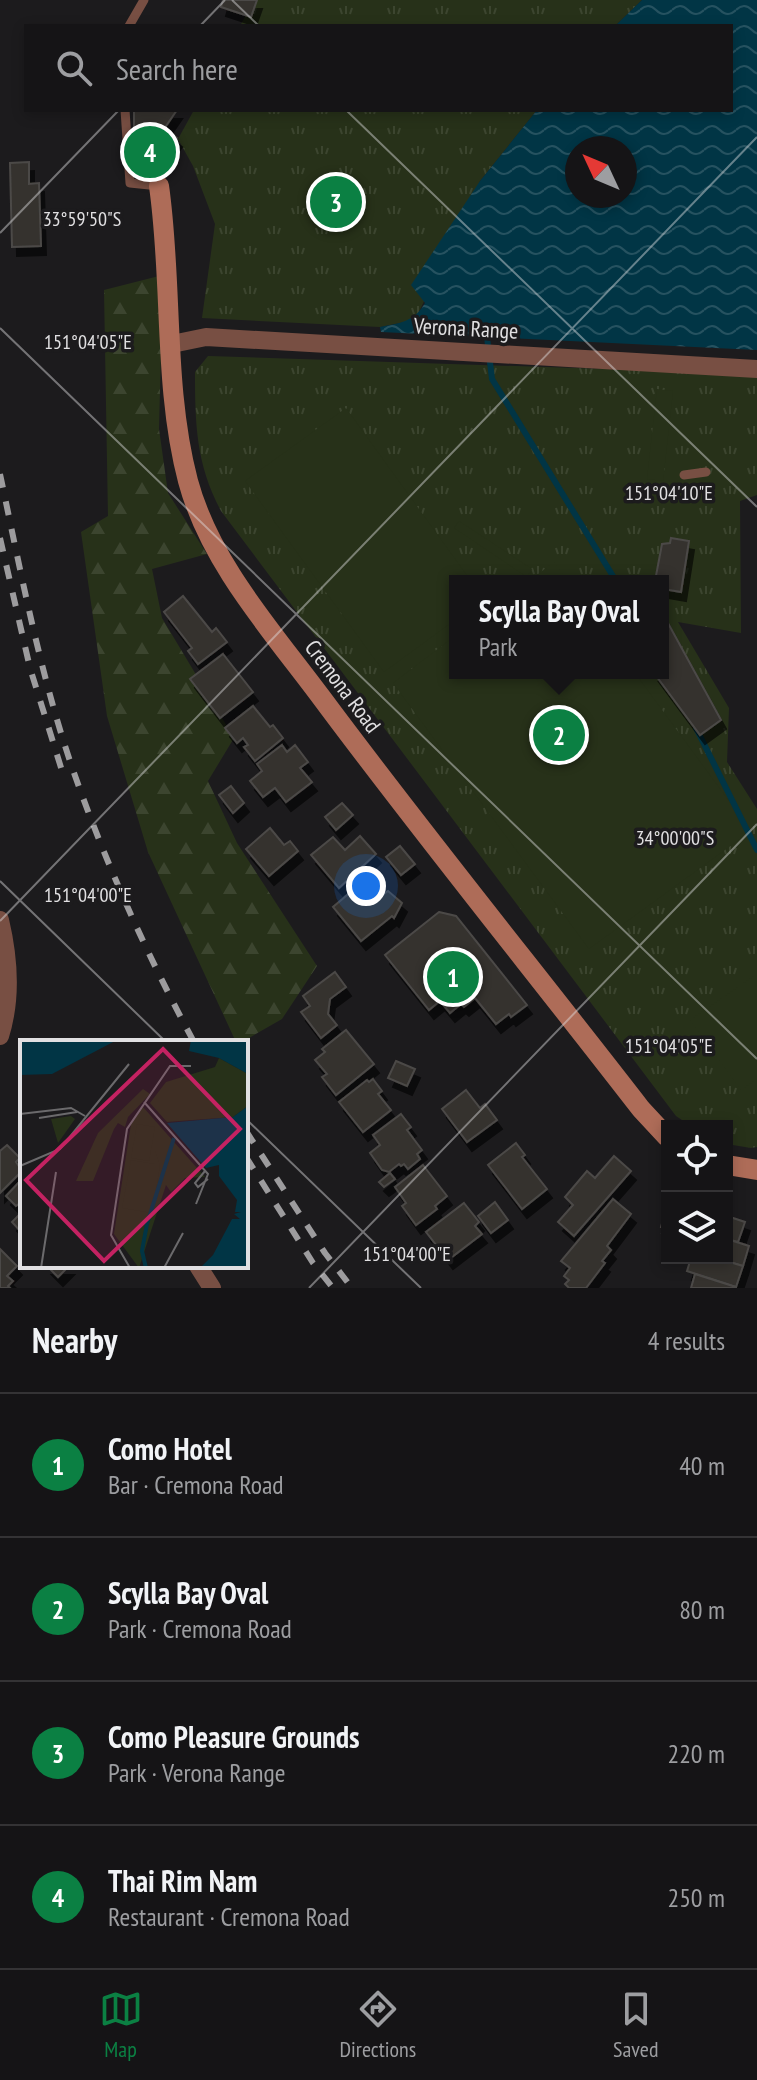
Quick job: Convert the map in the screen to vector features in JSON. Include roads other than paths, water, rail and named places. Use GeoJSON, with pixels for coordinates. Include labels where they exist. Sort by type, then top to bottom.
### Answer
{"type":"FeatureCollection","features":[{"type":"Feature","properties":{"kind":"street","name":"Cremona Road"},"geometry":{"type":"LineString","coordinates":[[159,186],[165,227],[173,388],[189,483],[202,520],[219,554],[363,754],[661,1131]]}},
{"type":"Feature","properties":{"kind":"street","name":"Verona Range"},"geometry":{"type":"LineString","coordinates":[[172,344],[206,337],[757,369]]}},
{"type":"Feature","properties":{"kind":"street"},"geometry":{"type":"LineString","coordinates":[[0,920],[6,950],[7,996],[0,1036]]}},
{"type":"Feature","properties":{"kind":"street"},"geometry":{"type":"LineString","coordinates":[[733,1166],[757,1170]]}},
{"type":"Feature","properties":{"kind":"street"},"geometry":{"type":"LineString","coordinates":[[199,1268],[212,1288]]}},
{"type":"Feature","properties":{"kind":"lane"},"geometry":{"type":"LineString","coordinates":[[130,24],[144,0]]}},
{"type":"Feature","properties":{"kind":"lane"},"geometry":{"type":"LineString","coordinates":[[125,112],[130,183],[159,186]]}},
{"type":"Feature","properties":{"kind":"lane"},"geometry":{"type":"LineString","coordinates":[[684,475],[706,472]]}},
{"type":"Feature","properties":{"kind":"water"},"geometry":{"type":"Polygon","coordinates":[[[642,0],[757,0],[757,350],[381,332],[380,327],[406,321],[425,303],[411,285],[480,181],[535,112],[733,112],[733,24],[617,24],[642,0]]]}},
{"type":"Feature","properties":{"kind":"waterway"},"geometry":{"type":"LineString","coordinates":[[491,334],[487,337],[492,379],[612,575]]}},
{"type":"Feature","properties":{"kind":"waterway"},"geometry":{"type":"LineString","coordinates":[[696,728],[757,850]]}},
{"type":"Feature","properties":{"kind":"railway"},"geometry":{"type":"LineString","coordinates":[[0,474],[41,660],[73,770],[128,909],[193,1040]]}},
{"type":"Feature","properties":{"kind":"railway"},"geometry":{"type":"LineString","coordinates":[[0,538],[30,668],[63,774]]}},
{"type":"Feature","properties":{"kind":"railway"},"geometry":{"type":"LineString","coordinates":[[248,1134],[325,1253],[352,1288]]}},
{"type":"Feature","properties":{"kind":"railway"},"geometry":{"type":"LineString","coordinates":[[248,1160],[313,1263],[333,1288]]}},
{"type":"Feature","properties":{"kind":"place","name":"Thai Rim Nam"},"geometry":{"type":"Point","coordinates":[150,152]}},
{"type":"Feature","properties":{"kind":"place","name":"Como Pleasure Grounds"},"geometry":{"type":"Point","coordinates":[336,202]}},
{"type":"Feature","properties":{"kind":"place","name":"Scylla Bay Oval"},"geometry":{"type":"Point","coordinates":[559,735]}},
{"type":"Feature","properties":{"kind":"place","name":"Como Hotel"},"geometry":{"type":"Point","coordinates":[453,977]}}]}
